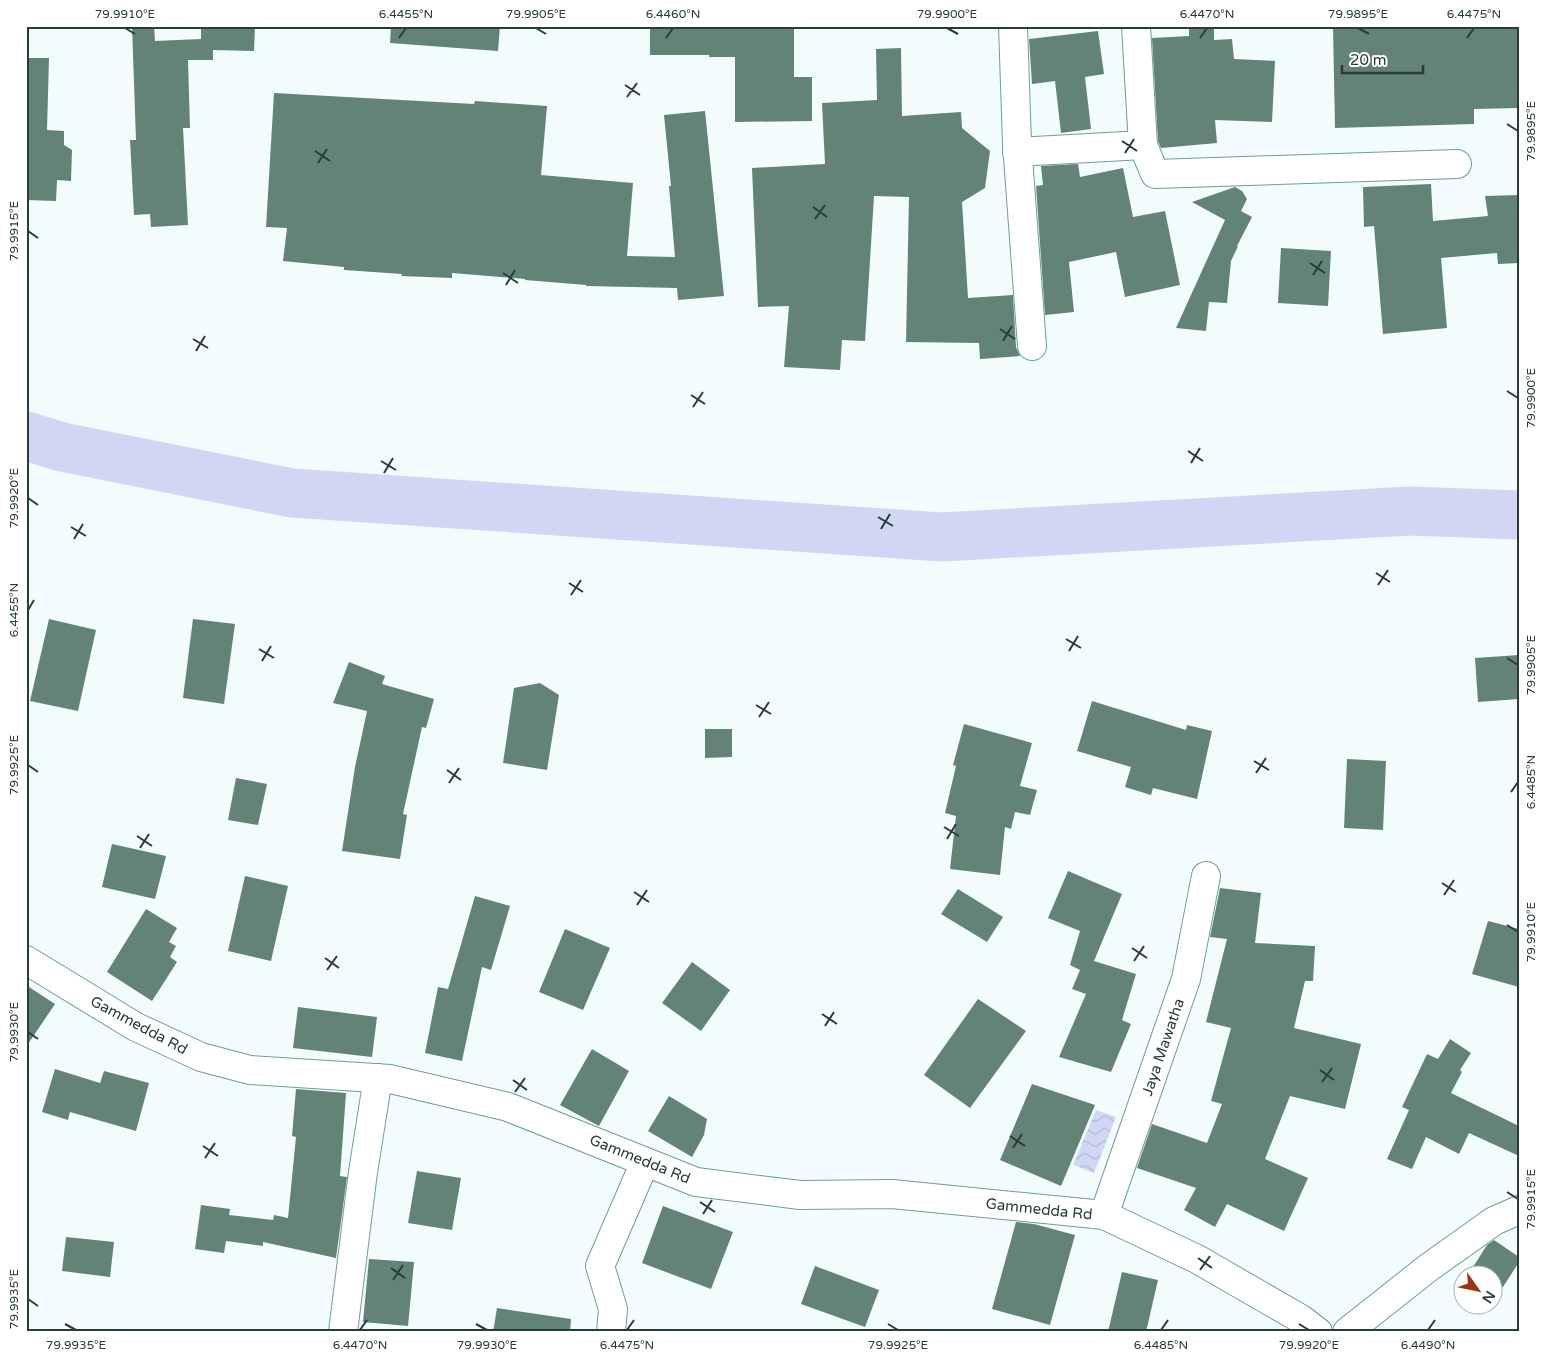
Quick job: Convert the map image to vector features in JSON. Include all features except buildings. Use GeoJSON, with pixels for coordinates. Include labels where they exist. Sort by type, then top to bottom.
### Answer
{"type":"FeatureCollection","features":[{"type":"Feature","properties":{"kind":"street"},"geometry":{"type":"LineString","coordinates":[[1013,26],[1017,152],[1032,346]]}},
{"type":"Feature","properties":{"kind":"street"},"geometry":{"type":"LineString","coordinates":[[1136,26],[1143,145],[1155,174],[1457,164]]}},
{"type":"Feature","properties":{"kind":"street"},"geometry":{"type":"LineString","coordinates":[[1017,152],[1143,145]]}},
{"type":"Feature","properties":{"kind":"street","name":"Jaya Mawatha"},"geometry":{"type":"LineString","coordinates":[[1104,1215],[1186,980],[1206,876]]}},
{"type":"Feature","properties":{"kind":"street","name":"Gammedda Rd"},"geometry":{"type":"LineString","coordinates":[[26,960],[136,1027],[201,1057],[250,1070],[390,1079],[508,1107],[696,1182],[800,1195],[892,1194],[1104,1215],[1197,1259],[1305,1327]]}},
{"type":"Feature","properties":{"kind":"street"},"geometry":{"type":"LineString","coordinates":[[343,1332],[363,1172],[378,1078]]}},
{"type":"Feature","properties":{"kind":"street"},"geometry":{"type":"LineString","coordinates":[[611,1332],[613,1310],[600,1266],[645,1162]]}},
{"type":"Feature","properties":{"kind":"street"},"geometry":{"type":"LineString","coordinates":[[1347,1332],[1428,1268],[1494,1220],[1519,1210]]}},
{"type":"Feature","properties":{"kind":"water"},"geometry":{"type":"Polygon","coordinates":[[[1096,1110],[1116,1117],[1094,1173],[1073,1165],[1096,1110]]]}},
{"type":"Feature","properties":{"kind":"waterway"},"geometry":{"type":"LineString","coordinates":[[26,436],[62,447],[292,493],[942,537],[1410,511],[1519,515]]}}]}
